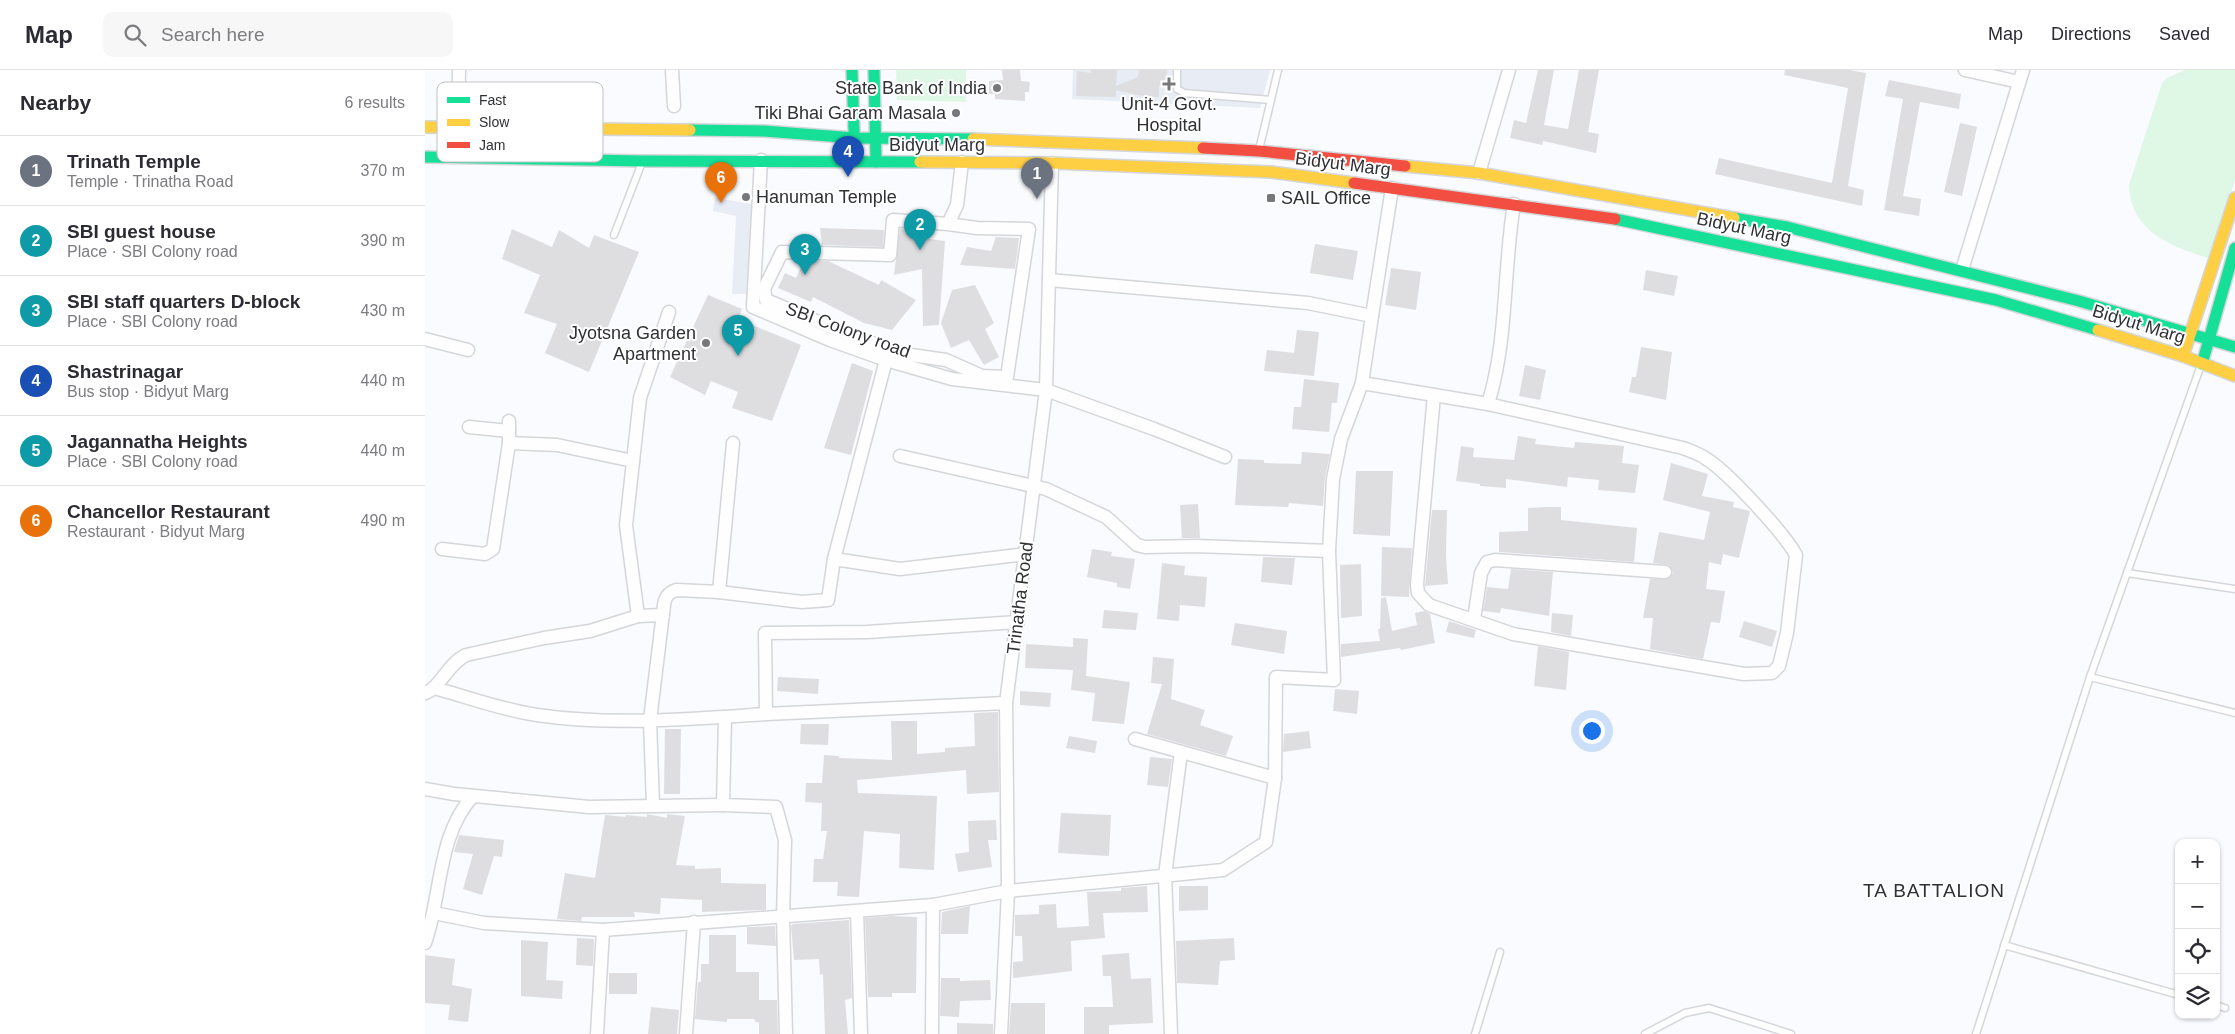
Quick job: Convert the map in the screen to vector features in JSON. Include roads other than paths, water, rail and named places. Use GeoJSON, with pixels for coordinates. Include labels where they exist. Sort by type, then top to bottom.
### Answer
{"type":"FeatureCollection","features":[{"type":"Feature","properties":{"kind":"main road"},"geometry":{"type":"LineString","coordinates":[[852,70],[855,161]]}},
{"type":"Feature","properties":{"kind":"main road"},"geometry":{"type":"LineString","coordinates":[[874,70],[876,162]]}},
{"type":"Feature","properties":{"kind":"main road","name":"Bidyut Marg"},"geometry":{"type":"LineString","coordinates":[[603,129],[764,131],[855,138],[1032,140],[1259,151],[1479,174],[1784,240],[1962,270],[2190,332],[2235,347]]}},
{"type":"Feature","properties":{"kind":"main road","name":"Bidyut Marg"},"geometry":{"type":"LineString","coordinates":[[603,160],[1052,163],[1271,172],[1514,204],[1639,223],[1784,240],[1996,300],[2183,356],[2235,376]]}},
{"type":"Feature","properties":{"kind":"main road"},"geometry":{"type":"LineString","coordinates":[[2183,356],[2235,198]]}},
{"type":"Feature","properties":{"kind":"main road"},"geometry":{"type":"LineString","coordinates":[[2201,364],[2235,248]]}},
{"type":"Feature","properties":{"kind":"street"},"geometry":{"type":"LineString","coordinates":[[672,70],[674,106]]}},
{"type":"Feature","properties":{"kind":"street"},"geometry":{"type":"LineString","coordinates":[[1479,174],[1509,70]]}},
{"type":"Feature","properties":{"kind":"street"},"geometry":{"type":"LineString","coordinates":[[1962,270],[2021,76],[1965,70]]}},
{"type":"Feature","properties":{"kind":"street"},"geometry":{"type":"LineString","coordinates":[[761,160],[753,307],[830,340],[886,360],[952,379],[1046,390],[1225,457]]}},
{"type":"Feature","properties":{"kind":"street"},"geometry":{"type":"LineString","coordinates":[[948,224],[957,205],[963,162]]}},
{"type":"Feature","properties":{"kind":"street","name":"Trinatha Road"},"geometry":{"type":"LineString","coordinates":[[1001,1034],[1008,891],[1006,703],[1046,390],[1052,163]]}},
{"type":"Feature","properties":{"kind":"street"},"geometry":{"type":"LineString","coordinates":[[435,913],[484,922],[603,930],[857,912],[933,905],[1008,891],[1223,870],[1266,842],[1275,778],[1275,677],[1307,677],[1333,680],[1329,551],[1337,456],[1362,383],[1392,188]]}},
{"type":"Feature","properties":{"kind":"street"},"geometry":{"type":"LineString","coordinates":[[1488,404],[1492,390],[1502,324],[1514,204]]}},
{"type":"Feature","properties":{"kind":"street","name":"SBI Colony road"},"geometry":{"type":"LineString","coordinates":[[893,220],[948,224],[977,228],[1029,229],[1007,377],[982,376],[946,360],[903,354],[852,336],[766,300],[763,289],[782,252],[889,255],[893,220]]}},
{"type":"Feature","properties":{"kind":"street"},"geometry":{"type":"LineString","coordinates":[[1049,280],[1309,303],[1372,316]]}},
{"type":"Feature","properties":{"kind":"street"},"geometry":{"type":"LineString","coordinates":[[638,616],[626,525],[640,398],[669,312]]}},
{"type":"Feature","properties":{"kind":"street"},"geometry":{"type":"LineString","coordinates":[[425,339],[468,350]]}},
{"type":"Feature","properties":{"kind":"street"},"geometry":{"type":"LineString","coordinates":[[653,805],[650,720],[665,598],[670,592],[676,590],[719,592],[802,602],[828,600],[834,559],[886,360]]}},
{"type":"Feature","properties":{"kind":"street"},"geometry":{"type":"LineString","coordinates":[[1362,383],[1434,395],[1488,404],[1683,448],[1704,456],[1756,507],[1793,548],[1796,555],[1790,613],[1779,666],[1772,673],[1743,674],[1513,634],[1429,605],[1419,593],[1417,584],[1434,395]]}},
{"type":"Feature","properties":{"kind":"street"},"geometry":{"type":"LineString","coordinates":[[469,428],[509,432],[557,445],[633,461]]}},
{"type":"Feature","properties":{"kind":"street"},"geometry":{"type":"LineString","coordinates":[[442,550],[485,554],[493,549],[509,432]]}},
{"type":"Feature","properties":{"kind":"street"},"geometry":{"type":"LineString","coordinates":[[719,592],[733,442]]}},
{"type":"Feature","properties":{"kind":"street"},"geometry":{"type":"LineString","coordinates":[[900,456],[1046,489],[1106,518],[1137,545],[1145,547],[1205,546],[1329,551]]}},
{"type":"Feature","properties":{"kind":"street"},"geometry":{"type":"LineString","coordinates":[[834,559],[900,569],[1026,554]]}},
{"type":"Feature","properties":{"kind":"street"},"geometry":{"type":"LineString","coordinates":[[1474,619],[1481,573],[1487,562],[1495,560],[1665,572]]}},
{"type":"Feature","properties":{"kind":"street"},"geometry":{"type":"LineString","coordinates":[[663,615],[638,616],[591,631],[537,639],[466,655],[451,664],[430,690],[537,715],[595,720],[725,717],[1006,703]]}},
{"type":"Feature","properties":{"kind":"street"},"geometry":{"type":"LineString","coordinates":[[766,714],[765,633],[867,632],[1017,622]]}},
{"type":"Feature","properties":{"kind":"street"},"geometry":{"type":"LineString","coordinates":[[723,805],[725,717]]}},
{"type":"Feature","properties":{"kind":"street"},"geometry":{"type":"LineString","coordinates":[[1135,739],[1275,778]]}},
{"type":"Feature","properties":{"kind":"street"},"geometry":{"type":"LineString","coordinates":[[1171,1034],[1165,875],[1181,752]]}},
{"type":"Feature","properties":{"kind":"street"},"geometry":{"type":"LineString","coordinates":[[425,789],[473,796],[589,807],[653,805],[776,807],[785,840],[783,916],[786,1034]]}},
{"type":"Feature","properties":{"kind":"street"},"geometry":{"type":"LineString","coordinates":[[425,943],[435,913],[450,835],[462,807],[473,796]]}},
{"type":"Feature","properties":{"kind":"street"},"geometry":{"type":"LineString","coordinates":[[932,1034],[933,905]]}},
{"type":"Feature","properties":{"kind":"street"},"geometry":{"type":"LineString","coordinates":[[857,912],[861,1034]]}},
{"type":"Feature","properties":{"kind":"street"},"geometry":{"type":"LineString","coordinates":[[686,1034],[695,922]]}},
{"type":"Feature","properties":{"kind":"street"},"geometry":{"type":"LineString","coordinates":[[597,1034],[603,930]]}},
{"type":"Feature","properties":{"kind":"lane"},"geometry":{"type":"LineString","coordinates":[[1177,70],[1177,89],[1184,93],[1271,100]]}},
{"type":"Feature","properties":{"kind":"lane"},"geometry":{"type":"LineString","coordinates":[[1259,151],[1278,70]]}},
{"type":"Feature","properties":{"kind":"lane"},"geometry":{"type":"LineString","coordinates":[[614,235],[642,161]]}},
{"type":"Feature","properties":{"kind":"lane"},"geometry":{"type":"LineString","coordinates":[[1976,1034],[2090,677],[2201,364]]}},
{"type":"Feature","properties":{"kind":"lane"},"geometry":{"type":"LineString","coordinates":[[2127,573],[2235,589]]}},
{"type":"Feature","properties":{"kind":"lane"},"geometry":{"type":"LineString","coordinates":[[2090,677],[2235,713]]}},
{"type":"Feature","properties":{"kind":"lane"},"geometry":{"type":"LineString","coordinates":[[2004,945],[2175,994]]}},
{"type":"Feature","properties":{"kind":"lane"},"geometry":{"type":"LineString","coordinates":[[1475,1034],[1500,952]]}},
{"type":"Feature","properties":{"kind":"lane"},"geometry":{"type":"LineString","coordinates":[[2220,1006],[2225,1008]]}},
{"type":"Feature","properties":{"kind":"lane"},"geometry":{"type":"LineString","coordinates":[[1645,1034],[1685,1013],[1709,1008],[1791,1034]]}},
{"type":"Feature","properties":{"kind":"place","name":"Unit-4 Govt. Hospital"},"geometry":{"type":"Point","coordinates":[1169,84]}},
{"type":"Feature","properties":{"kind":"place","name":"State Bank of India"},"geometry":{"type":"Point","coordinates":[997,88]}},
{"type":"Feature","properties":{"kind":"place","name":"Tiki Bhai Garam Masala"},"geometry":{"type":"Point","coordinates":[956,113]}},
{"type":"Feature","properties":{"kind":"place","name":"Shastrinagar"},"geometry":{"type":"Point","coordinates":[848,177]}},
{"type":"Feature","properties":{"kind":"place","name":"Hanuman Temple"},"geometry":{"type":"Point","coordinates":[746,197]}},
{"type":"Feature","properties":{"kind":"place","name":"SAIL Office"},"geometry":{"type":"Point","coordinates":[1271,198]}},
{"type":"Feature","properties":{"kind":"place","name":"Trinath Temple"},"geometry":{"type":"Point","coordinates":[1037,199]}},
{"type":"Feature","properties":{"kind":"place","name":"Chancellor Restaurant"},"geometry":{"type":"Point","coordinates":[721,203]}},
{"type":"Feature","properties":{"kind":"place","name":"SBI guest house"},"geometry":{"type":"Point","coordinates":[920,250]}},
{"type":"Feature","properties":{"kind":"place","name":"SBI staff quarters D-block"},"geometry":{"type":"Point","coordinates":[805,275]}},
{"type":"Feature","properties":{"kind":"place","name":"Jyotsna Garden Apartment"},"geometry":{"type":"Point","coordinates":[706,343]}},
{"type":"Feature","properties":{"kind":"place","name":"Jagannatha Heights"},"geometry":{"type":"Point","coordinates":[738,356]}},
{"type":"Feature","properties":{"kind":"district","name":"TA BATTALION"},"geometry":{"type":"Point","coordinates":[1934,890]}}]}
